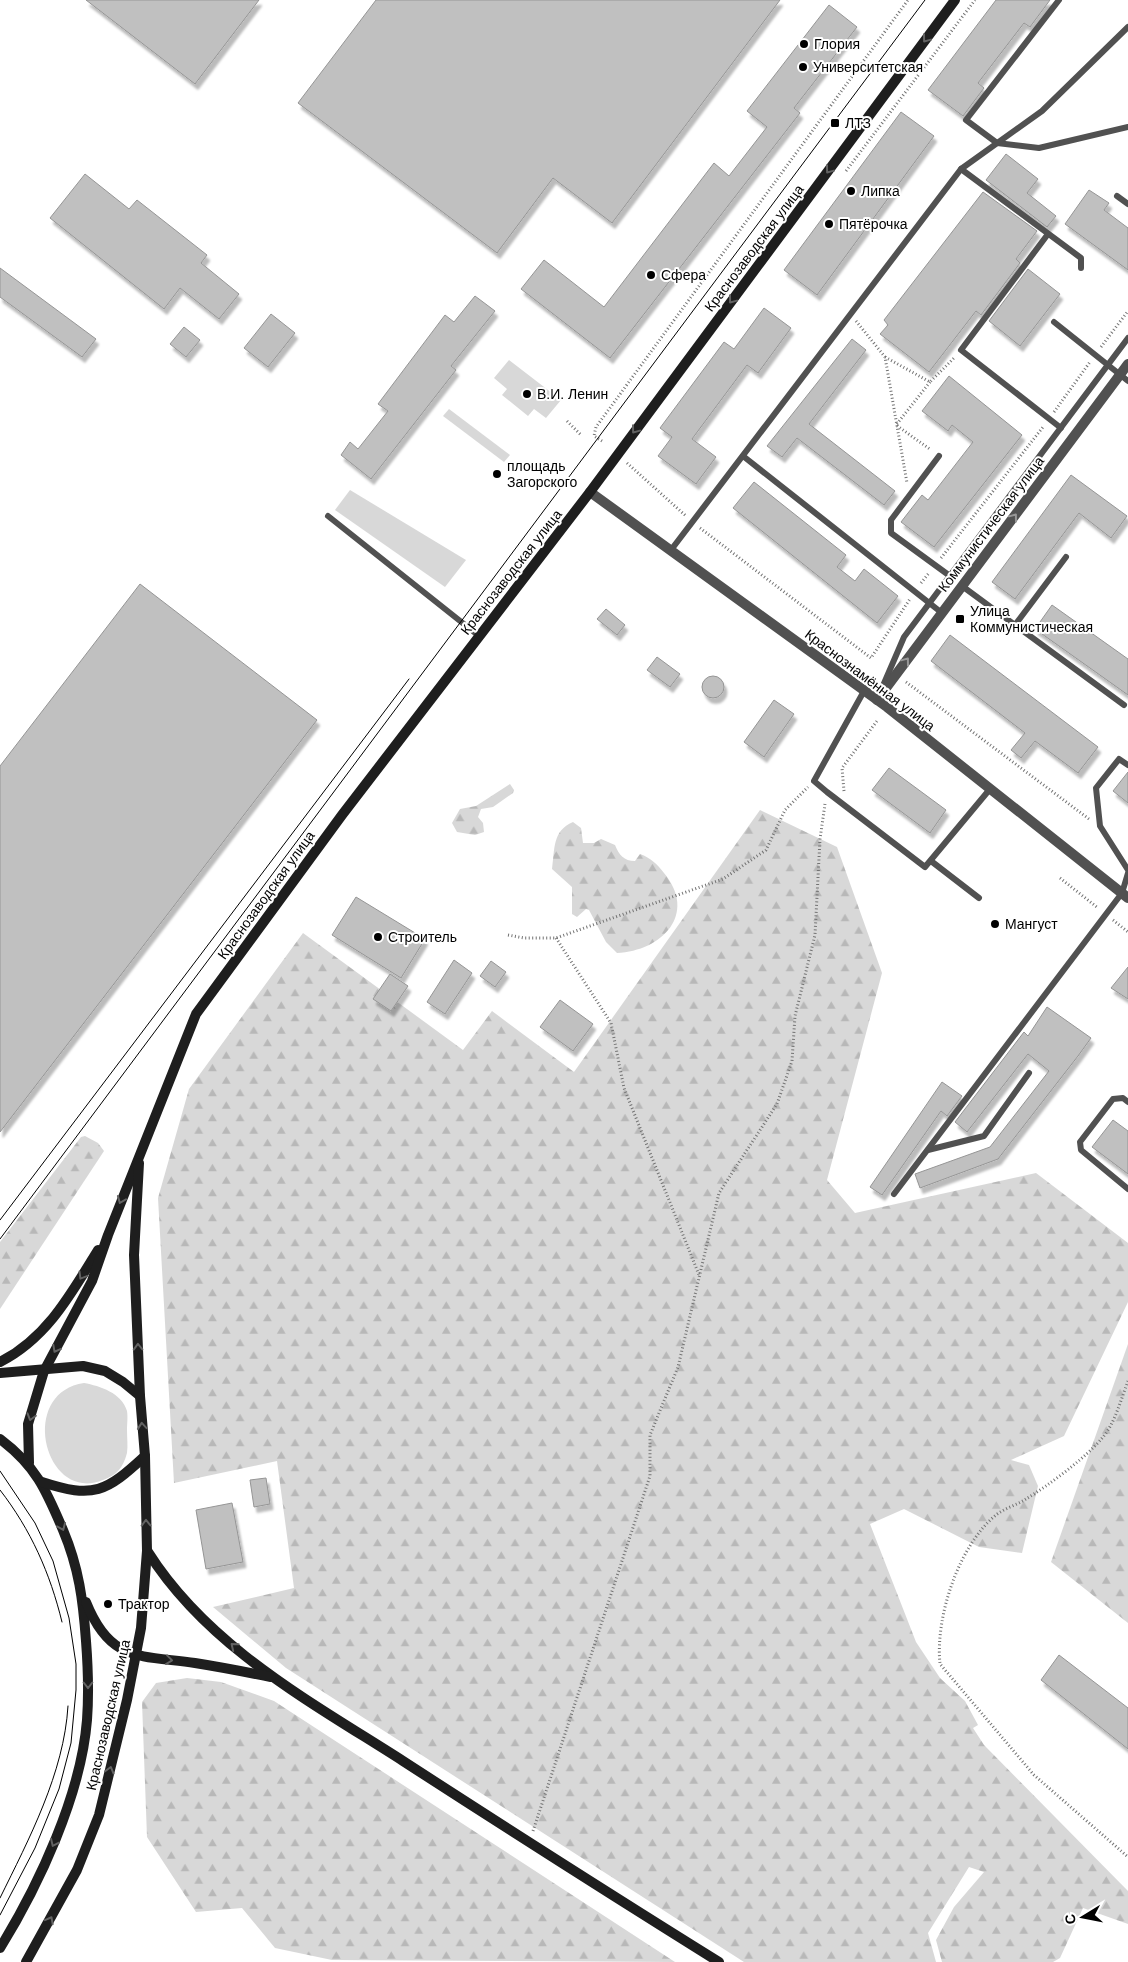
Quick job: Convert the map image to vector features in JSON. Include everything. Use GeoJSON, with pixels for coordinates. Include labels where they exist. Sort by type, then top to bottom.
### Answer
{"type":"FeatureCollection","features":[{"type":"Feature","properties":{"kind":"main road","name":"Краснозаводская улица"},"geometry":{"type":"LineString","coordinates":[[108,1234],[196,1014],[342,815],[590,492],[955,0]]}},
{"type":"Feature","properties":{"kind":"main road"},"geometry":{"type":"LineString","coordinates":[[0,1438],[29,1464],[42,1482],[68,1490],[98,1491],[125,1474],[145,1456],[140,1396],[134,1254],[139,1155]]}},
{"type":"Feature","properties":{"kind":"main road"},"geometry":{"type":"LineString","coordinates":[[0,1362],[33,1341],[63,1307],[108,1234]]}},
{"type":"Feature","properties":{"kind":"main road"},"geometry":{"type":"LineString","coordinates":[[29,1464],[28,1424],[44,1371],[92,1280],[108,1234]]}},
{"type":"Feature","properties":{"kind":"main road"},"geometry":{"type":"LineString","coordinates":[[0,1373],[44,1371],[83,1366],[105,1371],[140,1396]]}},
{"type":"Feature","properties":{"kind":"main road","name":"Краснозаводская улица"},"geometry":{"type":"LineString","coordinates":[[26,1962],[77,1870],[98,1815],[136,1656],[145,1603],[147,1551],[145,1456]]}},
{"type":"Feature","properties":{"kind":"main road","name":"Краснозаводская улица"},"geometry":{"type":"LineString","coordinates":[[0,1948],[20,1916],[57,1837],[82,1756],[87,1721],[89,1685],[83,1594],[73,1555],[42,1482]]}},
{"type":"Feature","properties":{"kind":"main road"},"geometry":{"type":"LineString","coordinates":[[147,1551],[173,1588],[203,1619],[272,1677],[529,1843],[719,1962]]}},
{"type":"Feature","properties":{"kind":"main road"},"geometry":{"type":"LineString","coordinates":[[83,1594],[100,1632],[124,1651],[136,1656],[195,1663],[272,1677]]}},
{"type":"Feature","properties":{"kind":"street","name":"Коммунистическая улица"},"geometry":{"type":"LineString","coordinates":[[877,700],[962,586],[1124,378],[1128,364]]}},
{"type":"Feature","properties":{"kind":"street","name":"Краснознамённая улица"},"geometry":{"type":"LineString","coordinates":[[590,492],[877,700],[1125,896]]}},
{"type":"Feature","properties":{"kind":"lane"},"geometry":{"type":"LineString","coordinates":[[1059,0],[966,120],[997,143],[1039,148],[1128,127]]}},
{"type":"Feature","properties":{"kind":"lane"},"geometry":{"type":"LineString","coordinates":[[671,550],[961,169],[1042,111],[1128,27]]}},
{"type":"Feature","properties":{"kind":"lane"},"geometry":{"type":"LineString","coordinates":[[961,169],[1081,258],[1081,268]]}},
{"type":"Feature","properties":{"kind":"lane"},"geometry":{"type":"LineString","coordinates":[[1117,196],[1128,204]]}},
{"type":"Feature","properties":{"kind":"lane"},"geometry":{"type":"LineString","coordinates":[[1048,234],[961,350],[1061,428]]}},
{"type":"Feature","properties":{"kind":"lane"},"geometry":{"type":"LineString","coordinates":[[1054,322],[1124,378]]}},
{"type":"Feature","properties":{"kind":"lane"},"geometry":{"type":"LineString","coordinates":[[877,700],[904,637],[1128,338]]}},
{"type":"Feature","properties":{"kind":"lane"},"geometry":{"type":"LineString","coordinates":[[743,456],[942,613]]}},
{"type":"Feature","properties":{"kind":"lane"},"geometry":{"type":"LineString","coordinates":[[939,456],[891,520],[891,533],[950,576]]}},
{"type":"Feature","properties":{"kind":"lane"},"geometry":{"type":"LineString","coordinates":[[328,516],[480,636]]}},
{"type":"Feature","properties":{"kind":"lane"},"geometry":{"type":"LineString","coordinates":[[1015,625],[1066,557]]}},
{"type":"Feature","properties":{"kind":"lane"},"geometry":{"type":"LineString","coordinates":[[962,586],[1124,705]]}},
{"type":"Feature","properties":{"kind":"lane"},"geometry":{"type":"LineString","coordinates":[[864,691],[814,781],[827,792],[925,867],[990,789]]}},
{"type":"Feature","properties":{"kind":"lane"},"geometry":{"type":"LineString","coordinates":[[894,1194],[1106,914],[1125,896],[1128,872],[1100,826],[1096,788],[1119,758],[1128,765]]}},
{"type":"Feature","properties":{"kind":"lane"},"geometry":{"type":"LineString","coordinates":[[931,861],[979,898]]}},
{"type":"Feature","properties":{"kind":"lane"},"geometry":{"type":"LineString","coordinates":[[928,1150],[984,1136],[1030,1073]]}},
{"type":"Feature","properties":{"kind":"lane"},"geometry":{"type":"LineString","coordinates":[[1128,1102],[1123,1098],[1113,1099],[1080,1142],[1081,1150],[1128,1189]]}},
{"type":"Feature","properties":{"kind":"path"},"geometry":{"type":"LineString","coordinates":[[602,441],[594,436],[596,427],[908,0]]}},
{"type":"Feature","properties":{"kind":"path"},"geometry":{"type":"LineString","coordinates":[[621,458],[693,522],[871,658],[915,591],[1049,418],[1128,312]]}},
{"type":"Feature","properties":{"kind":"path"},"geometry":{"type":"LineString","coordinates":[[851,314],[885,357],[930,382]]}},
{"type":"Feature","properties":{"kind":"path"},"geometry":{"type":"LineString","coordinates":[[896,425],[930,382],[961,350]]}},
{"type":"Feature","properties":{"kind":"path"},"geometry":{"type":"LineString","coordinates":[[885,357],[909,496]]}},
{"type":"Feature","properties":{"kind":"path"},"geometry":{"type":"LineString","coordinates":[[567,420],[581,435]]}},
{"type":"Feature","properties":{"kind":"path"},"geometry":{"type":"LineString","coordinates":[[896,425],[939,456]]}},
{"type":"Feature","properties":{"kind":"path"},"geometry":{"type":"LineString","coordinates":[[905,682],[1100,826]]}},
{"type":"Feature","properties":{"kind":"path"},"geometry":{"type":"LineString","coordinates":[[845,805],[842,768],[877,721]]}},
{"type":"Feature","properties":{"kind":"path"},"geometry":{"type":"LineString","coordinates":[[508,936],[556,938],[723,879],[766,850],[785,810],[814,781]]}},
{"type":"Feature","properties":{"kind":"path"},"geometry":{"type":"LineString","coordinates":[[529,1843],[650,1476],[650,1435],[678,1366],[719,1192],[777,1104],[792,1061],[795,1016],[815,935],[820,839],[827,792]]}},
{"type":"Feature","properties":{"kind":"path"},"geometry":{"type":"LineString","coordinates":[[1060,878],[1128,932]]}},
{"type":"Feature","properties":{"kind":"path"},"geometry":{"type":"LineString","coordinates":[[556,938],[611,1024],[624,1088],[699,1276]]}},
{"type":"Feature","properties":{"kind":"path"},"geometry":{"type":"LineString","coordinates":[[1128,1381],[1104,1436],[1068,1469],[1027,1498],[996,1515],[965,1551],[940,1629],[939,1650],[940,1664],[1034,1774],[1128,1857]]}},
{"type":"Feature","properties":{"kind":"green space"},"geometry":{"type":"Polygon","coordinates":[[[509,360],[561,400],[546,418],[534,409],[528,416],[502,395],[507,389],[494,378],[509,360]]]}},
{"type":"Feature","properties":{"kind":"green space"},"geometry":{"type":"Polygon","coordinates":[[[449,409],[510,455],[504,462],[443,416],[449,409]]]}},
{"type":"Feature","properties":{"kind":"green space"},"geometry":{"type":"Polygon","coordinates":[[[350,490],[466,560],[445,587],[335,510],[350,490]]]}},
{"type":"Feature","properties":{"kind":"green space"},"geometry":{"type":"Polygon","coordinates":[[[510,784],[514,790],[513,793],[493,807],[481,809],[478,817],[483,823],[484,832],[475,835],[457,832],[452,823],[460,809],[476,806],[510,784]]]}},
{"type":"Feature","properties":{"kind":"green space"},"geometry":{"type":"Polygon","coordinates":[[[760,810],[837,847],[882,973],[827,1180],[855,1213],[1036,1173],[1128,1243],[1128,1302],[1064,1436],[1011,1460],[1029,1465],[1038,1486],[1022,1553],[979,1547],[904,1509],[870,1524],[916,1642],[940,1678],[965,1701],[978,1725],[973,1728],[984,1745],[1128,1891],[1128,1924],[1083,1908],[1060,1958],[1053,1962],[942,1962],[936,1940],[954,1907],[984,1872],[969,1867],[928,1933],[936,1962],[744,1962],[286,1668],[213,1607],[294,1588],[277,1461],[174,1483],[158,1198],[189,1089],[303,933],[463,1050],[492,1011],[574,1072],[760,810]]]}},
{"type":"Feature","properties":{"kind":"green space"},"geometry":{"type":"Polygon","coordinates":[[[573,822],[581,828],[583,843],[594,843],[601,839],[615,845],[625,859],[635,861],[640,854],[654,862],[664,873],[674,888],[677,903],[676,916],[670,928],[661,938],[633,951],[617,953],[606,942],[589,910],[586,909],[577,917],[572,914],[572,887],[552,869],[554,848],[558,836],[561,830],[573,822]]]}},
{"type":"Feature","properties":{"kind":"green space"},"geometry":{"type":"Polygon","coordinates":[[[85,1136],[98,1143],[104,1151],[0,1309],[0,1242],[81,1137],[85,1136]]]}},
{"type":"Feature","properties":{"kind":"green space"},"geometry":{"type":"Polygon","coordinates":[[[1128,1344],[1128,1623],[1051,1562],[1128,1344]]]}},
{"type":"Feature","properties":{"kind":"green space"},"geometry":{"type":"Polygon","coordinates":[[[84,1383],[110,1391],[124,1405],[127,1411],[127,1453],[124,1463],[112,1476],[103,1480],[83,1483],[66,1476],[54,1462],[47,1444],[45,1424],[51,1406],[63,1391],[84,1383]]]}},
{"type":"Feature","properties":{"kind":"green space"},"geometry":{"type":"Polygon","coordinates":[[[187,1678],[221,1682],[274,1701],[675,1962],[332,1960],[275,1948],[242,1908],[196,1912],[147,1837],[142,1702],[156,1683],[187,1678]]]}},
{"type":"Feature","properties":{"kind":"building"},"geometry":{"type":"Polygon","coordinates":[[[86,0],[259,0],[195,84],[86,0]]]}},
{"type":"Feature","properties":{"kind":"building"},"geometry":{"type":"Polygon","coordinates":[[[376,0],[780,0],[612,223],[553,178],[497,253],[298,103],[376,0]]]}},
{"type":"Feature","properties":{"kind":"building"},"geometry":{"type":"Polygon","coordinates":[[[996,0],[1050,0],[1030,27],[1024,23],[978,83],[984,88],[963,116],[928,90],[996,0]]]}},
{"type":"Feature","properties":{"kind":"building","name":"Сфера"},"geometry":{"type":"Polygon","coordinates":[[[829,5],[857,27],[794,108],[800,113],[610,358],[521,289],[544,260],[604,307],[714,163],[729,176],[767,127],[747,111],[829,5]]]}},
{"type":"Feature","properties":{"kind":"building"},"geometry":{"type":"Polygon","coordinates":[[[901,112],[934,136],[817,295],[784,270],[901,112]]]}},
{"type":"Feature","properties":{"kind":"building"},"geometry":{"type":"Polygon","coordinates":[[[1006,154],[1038,179],[1027,193],[1056,216],[1047,227],[986,180],[1006,154]]]}},
{"type":"Feature","properties":{"kind":"building"},"geometry":{"type":"Polygon","coordinates":[[[85,174],[129,209],[137,200],[207,255],[201,263],[239,294],[219,319],[180,288],[164,309],[50,218],[85,174]]]}},
{"type":"Feature","properties":{"kind":"building"},"geometry":{"type":"Polygon","coordinates":[[[1089,190],[1109,203],[1104,210],[1128,228],[1128,270],[1065,224],[1089,190]]]}},
{"type":"Feature","properties":{"kind":"building"},"geometry":{"type":"Polygon","coordinates":[[[983,192],[1037,231],[1016,259],[1020,263],[981,315],[976,311],[929,372],[880,334],[888,325],[884,320],[983,192]]]}},
{"type":"Feature","properties":{"kind":"building"},"geometry":{"type":"Polygon","coordinates":[[[0,268],[96,339],[82,357],[0,297],[0,268]]]}},
{"type":"Feature","properties":{"kind":"building"},"geometry":{"type":"Polygon","coordinates":[[[1028,269],[1060,294],[1020,346],[989,321],[1028,269]]]}},
{"type":"Feature","properties":{"kind":"building"},"geometry":{"type":"Polygon","coordinates":[[[475,296],[495,311],[451,366],[456,370],[371,479],[341,455],[350,442],[358,449],[388,411],[378,404],[445,315],[454,322],[475,296]]]}},
{"type":"Feature","properties":{"kind":"building"},"geometry":{"type":"Polygon","coordinates":[[[764,308],[791,328],[758,373],[747,365],[692,439],[716,457],[696,484],[658,456],[672,437],[660,428],[724,342],[734,349],[764,308]]]}},
{"type":"Feature","properties":{"kind":"building"},"geometry":{"type":"Polygon","coordinates":[[[271,314],[295,333],[268,367],[244,348],[271,314]]]}},
{"type":"Feature","properties":{"kind":"building"},"geometry":{"type":"Polygon","coordinates":[[[184,327],[200,340],[186,357],[170,344],[184,327]]]}},
{"type":"Feature","properties":{"kind":"building"},"geometry":{"type":"Polygon","coordinates":[[[852,339],[866,350],[809,424],[895,491],[884,505],[797,438],[782,457],[767,446],[852,339]]]}},
{"type":"Feature","properties":{"kind":"building"},"geometry":{"type":"Polygon","coordinates":[[[949,376],[1022,435],[934,547],[901,522],[922,495],[928,500],[973,442],[952,425],[948,431],[922,411],[949,376]]]}},
{"type":"Feature","properties":{"kind":"building"},"geometry":{"type":"Polygon","coordinates":[[[1071,475],[1127,516],[1111,538],[1079,513],[1015,599],[992,582],[1071,475]]]}},
{"type":"Feature","properties":{"kind":"building"},"geometry":{"type":"Polygon","coordinates":[[[754,482],[846,555],[837,567],[855,581],[864,569],[898,596],[877,623],[733,508],[754,482]]]}},
{"type":"Feature","properties":{"kind":"building"},"geometry":{"type":"Polygon","coordinates":[[[140,584],[317,720],[0,1132],[0,766],[140,584]]]}},
{"type":"Feature","properties":{"kind":"building"},"geometry":{"type":"Polygon","coordinates":[[[1052,605],[1128,659],[1128,695],[1035,629],[1052,605]]]}},
{"type":"Feature","properties":{"kind":"building"},"geometry":{"type":"Polygon","coordinates":[[[606,609],[625,625],[617,635],[597,619],[606,609]]]}},
{"type":"Feature","properties":{"kind":"building"},"geometry":{"type":"Polygon","coordinates":[[[950,635],[1098,747],[1078,773],[1035,741],[1021,758],[1011,750],[1025,733],[931,661],[950,635]]]}},
{"type":"Feature","properties":{"kind":"building"},"geometry":{"type":"Polygon","coordinates":[[[657,657],[680,674],[670,687],[647,670],[657,657]]]}},
{"type":"Feature","properties":{"kind":"building"},"geometry":{"type":"Polygon","coordinates":[[[713,676],[721,679],[724,687],[721,695],[713,698],[705,695],[702,687],[705,679],[713,676]]]}},
{"type":"Feature","properties":{"kind":"building"},"geometry":{"type":"Polygon","coordinates":[[[774,700],[794,714],[764,757],[744,742],[774,700]]]}},
{"type":"Feature","properties":{"kind":"building"},"geometry":{"type":"Polygon","coordinates":[[[889,768],[946,810],[930,833],[872,790],[889,768]]]}},
{"type":"Feature","properties":{"kind":"building"},"geometry":{"type":"Polygon","coordinates":[[[1128,772],[1128,803],[1113,791],[1128,772]]]}},
{"type":"Feature","properties":{"kind":"building","name":"Строитель"},"geometry":{"type":"Polygon","coordinates":[[[356,897],[425,939],[401,978],[332,935],[356,897]]]}},
{"type":"Feature","properties":{"kind":"building"},"geometry":{"type":"Polygon","coordinates":[[[454,960],[472,973],[445,1014],[427,1002],[454,960]]]}},
{"type":"Feature","properties":{"kind":"building"},"geometry":{"type":"Polygon","coordinates":[[[491,961],[506,972],[495,987],[480,976],[491,961]]]}},
{"type":"Feature","properties":{"kind":"building"},"geometry":{"type":"Polygon","coordinates":[[[1128,967],[1128,999],[1111,988],[1128,967]]]}},
{"type":"Feature","properties":{"kind":"building"},"geometry":{"type":"Polygon","coordinates":[[[390,974],[408,986],[391,1011],[373,999],[390,974]]]}},
{"type":"Feature","properties":{"kind":"building"},"geometry":{"type":"Polygon","coordinates":[[[560,1000],[593,1024],[573,1051],[540,1027],[560,1000]]]}},
{"type":"Feature","properties":{"kind":"building"},"geometry":{"type":"Polygon","coordinates":[[[1047,1007],[1091,1038],[998,1159],[920,1188],[915,1174],[990,1147],[1049,1071],[1028,1054],[967,1132],[955,1122],[1024,1032],[1028,1036],[1047,1007]]]}},
{"type":"Feature","properties":{"kind":"building"},"geometry":{"type":"Polygon","coordinates":[[[942,1082],[962,1096],[947,1116],[941,1111],[882,1195],[870,1187],[942,1082]]]}},
{"type":"Feature","properties":{"kind":"building"},"geometry":{"type":"Polygon","coordinates":[[[1113,1120],[1128,1131],[1128,1174],[1092,1147],[1113,1120]]]}},
{"type":"Feature","properties":{"kind":"building"},"geometry":{"type":"Polygon","coordinates":[[[266,1478],[270,1504],[254,1507],[250,1480],[266,1478]]]}},
{"type":"Feature","properties":{"kind":"building"},"geometry":{"type":"Polygon","coordinates":[[[232,1503],[243,1562],[206,1569],[196,1510],[232,1503]]]}},
{"type":"Feature","properties":{"kind":"building"},"geometry":{"type":"Polygon","coordinates":[[[1059,1655],[1128,1708],[1128,1749],[1041,1680],[1059,1655]]]}},
{"type":"Feature","properties":{"kind":"tram line"},"geometry":{"type":"LineString","coordinates":[[0,1239],[925,0]]}},
{"type":"Feature","properties":{"kind":"tram line"},"geometry":{"type":"LineString","coordinates":[[0,1220],[409,679]]}},
{"type":"Feature","properties":{"kind":"tram line"},"geometry":{"type":"LineString","coordinates":[[0,1471],[35,1523],[53,1561],[69,1618],[76,1664],[76,1690],[71,1743],[59,1789],[35,1848],[0,1915]]}},
{"type":"Feature","properties":{"kind":"tram line"},"geometry":{"type":"LineString","coordinates":[[0,1490],[21,1521],[38,1553],[52,1586],[62,1622]]}},
{"type":"Feature","properties":{"kind":"tram line"},"geometry":{"type":"LineString","coordinates":[[0,1898],[33,1829],[52,1781],[60,1756],[68,1706]]}},
{"type":"Feature","properties":{"kind":"place","name":"Глория"},"geometry":{"type":"Point","coordinates":[804,44]}},
{"type":"Feature","properties":{"kind":"place","name":"Университетская"},"geometry":{"type":"Point","coordinates":[803,67]}},
{"type":"Feature","properties":{"kind":"place","name":"ЛТЗ"},"geometry":{"type":"Point","coordinates":[835,123]}},
{"type":"Feature","properties":{"kind":"place","name":"Липка"},"geometry":{"type":"Point","coordinates":[851,191]}},
{"type":"Feature","properties":{"kind":"place","name":"Пятёрочка"},"geometry":{"type":"Point","coordinates":[829,224]}},
{"type":"Feature","properties":{"kind":"place","name":"Сфера"},"geometry":{"type":"Point","coordinates":[651,275]}},
{"type":"Feature","properties":{"kind":"place","name":"В.И. Ленин"},"geometry":{"type":"Point","coordinates":[527,394]}},
{"type":"Feature","properties":{"kind":"place","name":"площадь Загорского"},"geometry":{"type":"Point","coordinates":[497,474]}},
{"type":"Feature","properties":{"kind":"place","name":"Улица Коммунистическая"},"geometry":{"type":"Point","coordinates":[960,619]}},
{"type":"Feature","properties":{"kind":"place","name":"Мангуст"},"geometry":{"type":"Point","coordinates":[995,924]}},
{"type":"Feature","properties":{"kind":"place","name":"Строитель"},"geometry":{"type":"Point","coordinates":[378,937]}},
{"type":"Feature","properties":{"kind":"place","name":"Трактор"},"geometry":{"type":"Point","coordinates":[108,1604]}}]}
